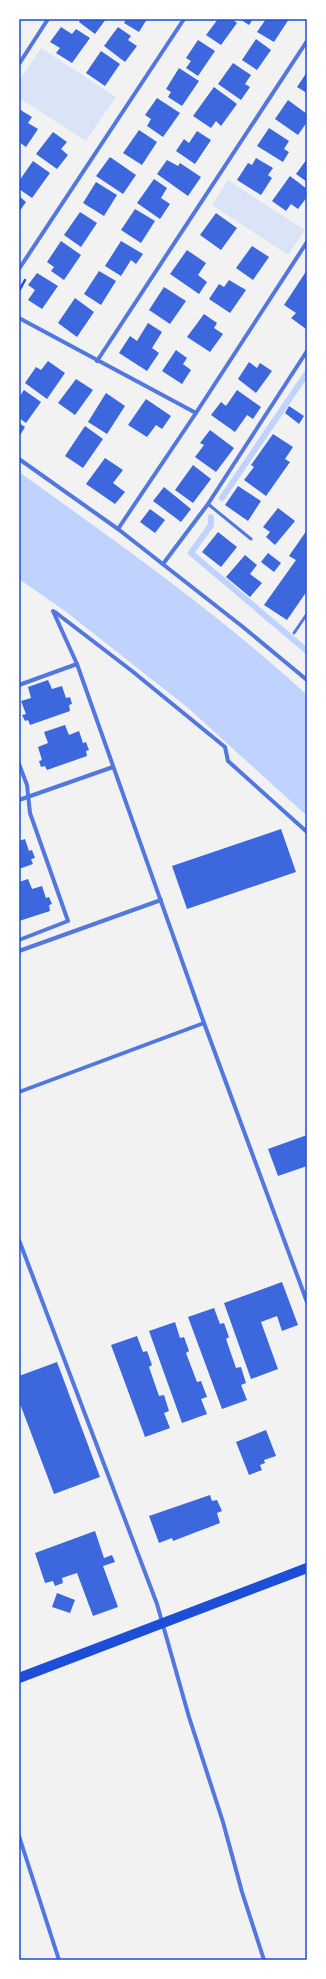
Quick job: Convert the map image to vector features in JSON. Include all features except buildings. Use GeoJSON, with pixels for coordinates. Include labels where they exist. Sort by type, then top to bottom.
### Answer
{"type":"FeatureCollection","features":[{"type":"Feature","properties":{"kind":"main road"},"geometry":{"type":"LineString","coordinates":[[19,1678],[307,1568]]}},
{"type":"Feature","properties":{"kind":"street"},"geometry":{"type":"LineString","coordinates":[[19,64],[48,19]]}},
{"type":"Feature","properties":{"kind":"street"},"geometry":{"type":"LineString","coordinates":[[19,269],[184,19]]}},
{"type":"Feature","properties":{"kind":"street"},"geometry":{"type":"LineString","coordinates":[[97,361],[307,41]]}},
{"type":"Feature","properties":{"kind":"street"},"geometry":{"type":"LineString","coordinates":[[118,529],[196,413],[307,242]]}},
{"type":"Feature","properties":{"kind":"street"},"geometry":{"type":"LineString","coordinates":[[19,318],[196,413]]}},
{"type":"Feature","properties":{"kind":"street"},"geometry":{"type":"LineString","coordinates":[[163,564],[208,504],[307,351]]}},
{"type":"Feature","properties":{"kind":"street"},"geometry":{"type":"LineString","coordinates":[[19,459],[118,529],[307,680]]}},
{"type":"Feature","properties":{"kind":"street"},"geometry":{"type":"LineString","coordinates":[[307,832],[228,761],[225,747],[132,671],[53,611],[77,664],[204,1023],[307,1302]]}},
{"type":"Feature","properties":{"kind":"street"},"geometry":{"type":"LineString","coordinates":[[19,685],[77,664]]}},
{"type":"Feature","properties":{"kind":"street"},"geometry":{"type":"LineString","coordinates":[[19,764],[27,786],[30,813],[68,921],[19,940]]}},
{"type":"Feature","properties":{"kind":"street"},"geometry":{"type":"LineString","coordinates":[[19,800],[113,767]]}},
{"type":"Feature","properties":{"kind":"street"},"geometry":{"type":"LineString","coordinates":[[19,951],[161,900]]}},
{"type":"Feature","properties":{"kind":"street"},"geometry":{"type":"LineString","coordinates":[[19,1092],[204,1023]]}},
{"type":"Feature","properties":{"kind":"street"},"geometry":{"type":"LineString","coordinates":[[19,1240],[157,1604],[189,1717],[223,1822],[242,1892],[264,1960]]}},
{"type":"Feature","properties":{"kind":"street"},"geometry":{"type":"LineString","coordinates":[[19,1836],[59,1960]]}},
{"type":"Feature","properties":{"kind":"lane"},"geometry":{"type":"LineString","coordinates":[[208,504],[251,540]]}},
{"type":"Feature","properties":{"kind":"lane"},"geometry":{"type":"LineString","coordinates":[[294,633],[307,614]]}},
{"type":"Feature","properties":{"kind":"shaded area"},"geometry":{"type":"Polygon","coordinates":[[[41,48],[116,97],[86,141],[19,98],[19,81],[41,48]]]}},
{"type":"Feature","properties":{"kind":"shaded area"},"geometry":{"type":"Polygon","coordinates":[[[228,180],[305,230],[288,255],[212,205],[228,180]]]}},
{"type":"Feature","properties":{"kind":"water"},"geometry":{"type":"Polygon","coordinates":[[[19,472],[167,579],[273,665],[307,695],[307,816],[187,707],[65,611],[19,579],[19,472]]]}},
{"type":"Feature","properties":{"kind":"waterway"},"geometry":{"type":"LineString","coordinates":[[222,498],[307,373]]}},
{"type":"Feature","properties":{"kind":"waterway"},"geometry":{"type":"LineString","coordinates":[[211,517],[211,525],[191,553],[307,651]]}}]}
